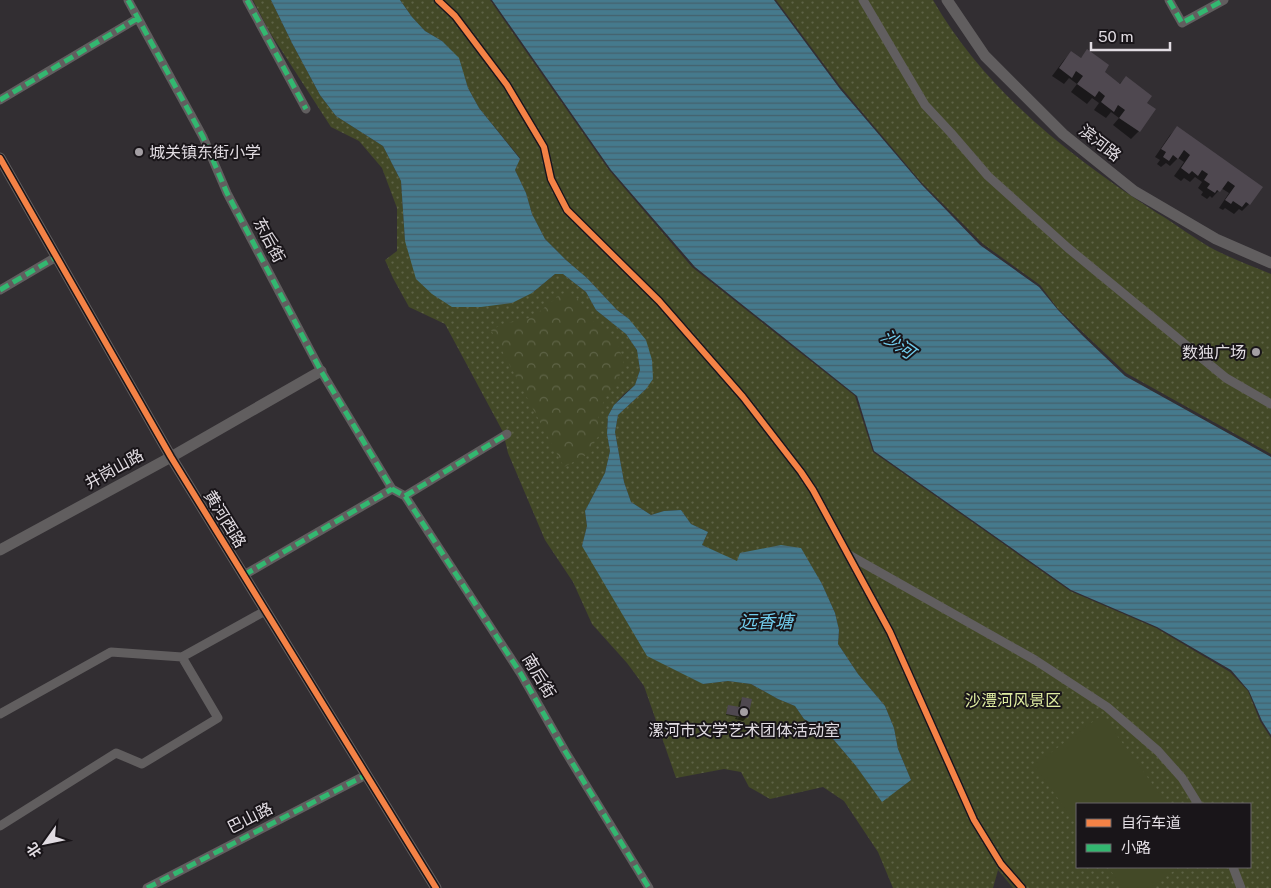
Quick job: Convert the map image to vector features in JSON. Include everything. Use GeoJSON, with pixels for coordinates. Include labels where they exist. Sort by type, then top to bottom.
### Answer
{"type":"FeatureCollection","features":[{"type":"Feature","properties":{"kind":"street","name":"东后街"},"geometry":{"type":"LineString","coordinates":[[128,0],[203,137],[227,193],[322,371],[392,489]]}},
{"type":"Feature","properties":{"kind":"street"},"geometry":{"type":"LineString","coordinates":[[247,0],[306,109]]}},
{"type":"Feature","properties":{"kind":"street"},"geometry":{"type":"LineString","coordinates":[[438,0],[455,16],[507,85],[544,147],[551,179],[567,210],[659,301],[743,397],[813,490],[890,632],[974,820],[1002,864],[1022,888]]}},
{"type":"Feature","properties":{"kind":"street"},"geometry":{"type":"LineString","coordinates":[[862,0],[924,105],[988,176],[1068,248],[1226,378],[1271,404]]}},
{"type":"Feature","properties":{"kind":"street","name":"滨河路"},"geometry":{"type":"LineString","coordinates":[[947,0],[985,56],[1063,134],[1134,190],[1216,239],[1271,264]]}},
{"type":"Feature","properties":{"kind":"street"},"geometry":{"type":"LineString","coordinates":[[1169,0],[1182,23],[1224,0]]}},
{"type":"Feature","properties":{"kind":"street"},"geometry":{"type":"LineString","coordinates":[[0,100],[138,18]]}},
{"type":"Feature","properties":{"kind":"street","name":"黄河西路"},"geometry":{"type":"LineString","coordinates":[[0,158],[171,457],[436,888]]}},
{"type":"Feature","properties":{"kind":"street"},"geometry":{"type":"LineString","coordinates":[[0,290],[56,257]]}},
{"type":"Feature","properties":{"kind":"street","name":"井岗山路"},"geometry":{"type":"LineString","coordinates":[[0,550],[171,457],[322,371]]}},
{"type":"Feature","properties":{"kind":"street"},"geometry":{"type":"LineString","coordinates":[[405,496],[507,434]]}},
{"type":"Feature","properties":{"kind":"street"},"geometry":{"type":"LineString","coordinates":[[244,575],[392,489]]}},
{"type":"Feature","properties":{"kind":"street","name":"南后街"},"geometry":{"type":"LineString","coordinates":[[392,489],[405,496],[521,674],[565,751],[649,888]]}},
{"type":"Feature","properties":{"kind":"street"},"geometry":{"type":"LineString","coordinates":[[849,554],[1035,660],[1107,707],[1158,751],[1182,778],[1197,803]]}},
{"type":"Feature","properties":{"kind":"street"},"geometry":{"type":"LineString","coordinates":[[0,714],[111,652],[182,657],[265,610]]}},
{"type":"Feature","properties":{"kind":"street"},"geometry":{"type":"LineString","coordinates":[[0,826],[116,753],[142,764],[218,718],[182,657]]}},
{"type":"Feature","properties":{"kind":"street","name":"巴山路"},"geometry":{"type":"LineString","coordinates":[[147,888],[366,775]]}},
{"type":"Feature","properties":{"kind":"street"},"geometry":{"type":"LineString","coordinates":[[1233,868],[1241,888]]}},
{"type":"Feature","properties":{"kind":"green space","name":"沙澧河风景区"},"geometry":{"type":"Polygon","coordinates":[[[253,0],[271,0],[320,95],[336,116],[383,146],[401,181],[405,241],[532,293],[555,274],[563,274],[586,292],[596,310],[626,334],[636,349],[629,319],[617,310],[587,278],[545,239],[532,214],[526,193],[515,170],[520,158],[479,108],[468,88],[458,58],[442,41],[425,31],[400,0],[490,0],[609,170],[692,267],[855,396],[873,452],[1070,591],[1156,628],[1230,672],[1248,691],[1260,721],[1271,738],[1271,888],[1013,888],[998,870],[993,888],[893,888],[878,852],[844,801],[823,787],[770,799],[749,787],[741,772],[724,769],[676,778],[644,686],[627,663],[592,624],[573,582],[545,540],[508,453],[503,432],[445,324],[409,307],[393,278],[385,260],[397,251],[397,208],[382,168],[359,141],[331,127],[269,31],[253,0]],[[638,355],[640,370],[635,385],[614,405],[608,416],[607,434],[610,451],[605,473],[585,511],[587,526],[582,546],[703,684],[728,681],[751,684],[795,706],[804,719],[828,733],[882,801],[911,780],[898,749],[894,728],[885,706],[858,674],[838,644],[839,630],[835,613],[822,584],[807,559],[755,551],[741,553],[737,562],[702,545],[708,532],[691,524],[681,510],[664,511],[651,515],[631,502],[624,482],[615,432],[618,415],[646,389],[638,355]]]}},
{"type":"Feature","properties":{"kind":"green space"},"geometry":{"type":"Polygon","coordinates":[[[776,0],[933,0],[954,33],[978,64],[1032,120],[1062,145],[1125,192],[1201,242],[1271,274],[1271,454],[1126,373],[1058,309],[1040,285],[983,244],[921,182],[840,86],[776,0]]]}},
{"type":"Feature","properties":{"kind":"green space"},"geometry":{"type":"Polygon","coordinates":[[[568,293],[579,300],[593,321],[609,333],[618,344],[624,364],[619,377],[598,414],[601,434],[595,440],[592,452],[564,467],[491,330],[501,325],[533,317],[561,294],[568,293]]]}},
{"type":"Feature","properties":{"kind":"green space"},"geometry":{"type":"Polygon","coordinates":[[[1102,715],[1166,803],[1076,803],[1076,824],[1034,765],[1102,715]]]}},
{"type":"Feature","properties":{"kind":"green space"},"geometry":{"type":"Polygon","coordinates":[[[1109,868],[1178,868],[1150,888],[1123,888],[1109,868]]]}},
{"type":"Feature","properties":{"kind":"water","name":"远香塘"},"geometry":{"type":"Polygon","coordinates":[[[271,0],[400,0],[425,31],[442,41],[459,58],[468,88],[479,108],[520,159],[515,170],[526,193],[532,214],[545,239],[587,278],[617,310],[629,319],[646,340],[652,360],[653,379],[646,389],[618,415],[615,432],[624,482],[631,502],[651,515],[664,511],[681,510],[691,524],[708,532],[702,545],[737,561],[740,553],[781,545],[801,548],[822,584],[835,613],[839,630],[838,644],[858,674],[885,706],[894,728],[898,749],[911,780],[882,802],[856,766],[828,733],[804,719],[795,706],[751,684],[728,681],[703,684],[647,656],[582,546],[587,526],[585,511],[605,473],[610,451],[607,434],[608,416],[614,405],[635,385],[640,370],[637,350],[626,334],[596,310],[586,292],[563,274],[555,274],[532,293],[512,303],[481,307],[452,307],[432,294],[416,279],[405,241],[401,181],[383,146],[336,116],[320,95],[271,0]]]}},
{"type":"Feature","properties":{"kind":"water","name":"沙河"},"geometry":{"type":"Polygon","coordinates":[[[492,0],[774,0],[840,89],[922,185],[980,245],[1039,287],[1083,336],[1125,376],[1271,457],[1271,735],[1262,721],[1249,691],[1231,670],[1157,627],[1071,590],[874,451],[857,396],[695,267],[611,170],[492,0]]]}},
{"type":"Feature","properties":{"kind":"building"},"geometry":{"type":"Polygon","coordinates":[[[1087,49],[1109,65],[1105,72],[1120,84],[1126,76],[1152,96],[1147,103],[1156,109],[1140,132],[1119,118],[1125,110],[1118,105],[1114,112],[1101,102],[1105,96],[1099,91],[1095,97],[1077,84],[1083,76],[1076,71],[1072,78],[1059,68],[1071,51],[1081,58],[1087,49]]]}},
{"type":"Feature","properties":{"kind":"building"},"geometry":{"type":"Polygon","coordinates":[[[1177,126],[1263,187],[1250,205],[1246,202],[1242,207],[1233,201],[1231,204],[1225,200],[1235,186],[1228,181],[1220,192],[1217,190],[1215,193],[1207,188],[1210,184],[1204,180],[1208,174],[1202,170],[1198,176],[1192,171],[1189,174],[1181,168],[1190,155],[1184,150],[1178,159],[1173,155],[1169,161],[1163,157],[1166,152],[1161,149],[1177,126]]]}},
{"type":"Feature","properties":{"kind":"building","name":"漯河市文学艺术团体活动室"},"geometry":{"type":"Polygon","coordinates":[[[742,697],[752,699],[748,718],[726,714],[728,705],[740,707],[742,697]]]}},
{"type":"Feature","properties":{"kind":"marked path"},"geometry":{"type":"LineString","coordinates":[[128,0],[203,137],[227,193],[321,371],[392,489]]}},
{"type":"Feature","properties":{"kind":"marked path"},"geometry":{"type":"LineString","coordinates":[[247,0],[306,109]]}},
{"type":"Feature","properties":{"kind":"marked path"},"geometry":{"type":"LineString","coordinates":[[1169,0],[1182,23],[1224,0]]}},
{"type":"Feature","properties":{"kind":"marked path"},"geometry":{"type":"LineString","coordinates":[[0,100],[138,18]]}},
{"type":"Feature","properties":{"kind":"marked path"},"geometry":{"type":"LineString","coordinates":[[0,290],[56,257]]}},
{"type":"Feature","properties":{"kind":"marked path"},"geometry":{"type":"LineString","coordinates":[[405,496],[507,434]]}},
{"type":"Feature","properties":{"kind":"marked path"},"geometry":{"type":"LineString","coordinates":[[392,489],[405,496],[521,674],[565,751],[649,888]]}},
{"type":"Feature","properties":{"kind":"marked path"},"geometry":{"type":"LineString","coordinates":[[244,575],[392,489]]}},
{"type":"Feature","properties":{"kind":"marked path"},"geometry":{"type":"LineString","coordinates":[[147,888],[366,775]]}},
{"type":"Feature","properties":{"kind":"cycle path"},"geometry":{"type":"LineString","coordinates":[[438,0],[455,16],[507,85],[544,147],[551,179],[567,210],[659,301],[743,397],[813,490],[890,632],[974,820],[1001,864],[1022,888]]}},
{"type":"Feature","properties":{"kind":"cycle path"},"geometry":{"type":"LineString","coordinates":[[0,158],[171,457],[436,888]]}},
{"type":"Feature","properties":{"kind":"place","name":"城关镇东街小学"},"geometry":{"type":"Point","coordinates":[139,152]}},
{"type":"Feature","properties":{"kind":"place","name":"数独广场"},"geometry":{"type":"Point","coordinates":[1256,352]}},
{"type":"Feature","properties":{"kind":"place","name":"漯河市文学艺术团体活动室"},"geometry":{"type":"Point","coordinates":[744,712]}}]}
